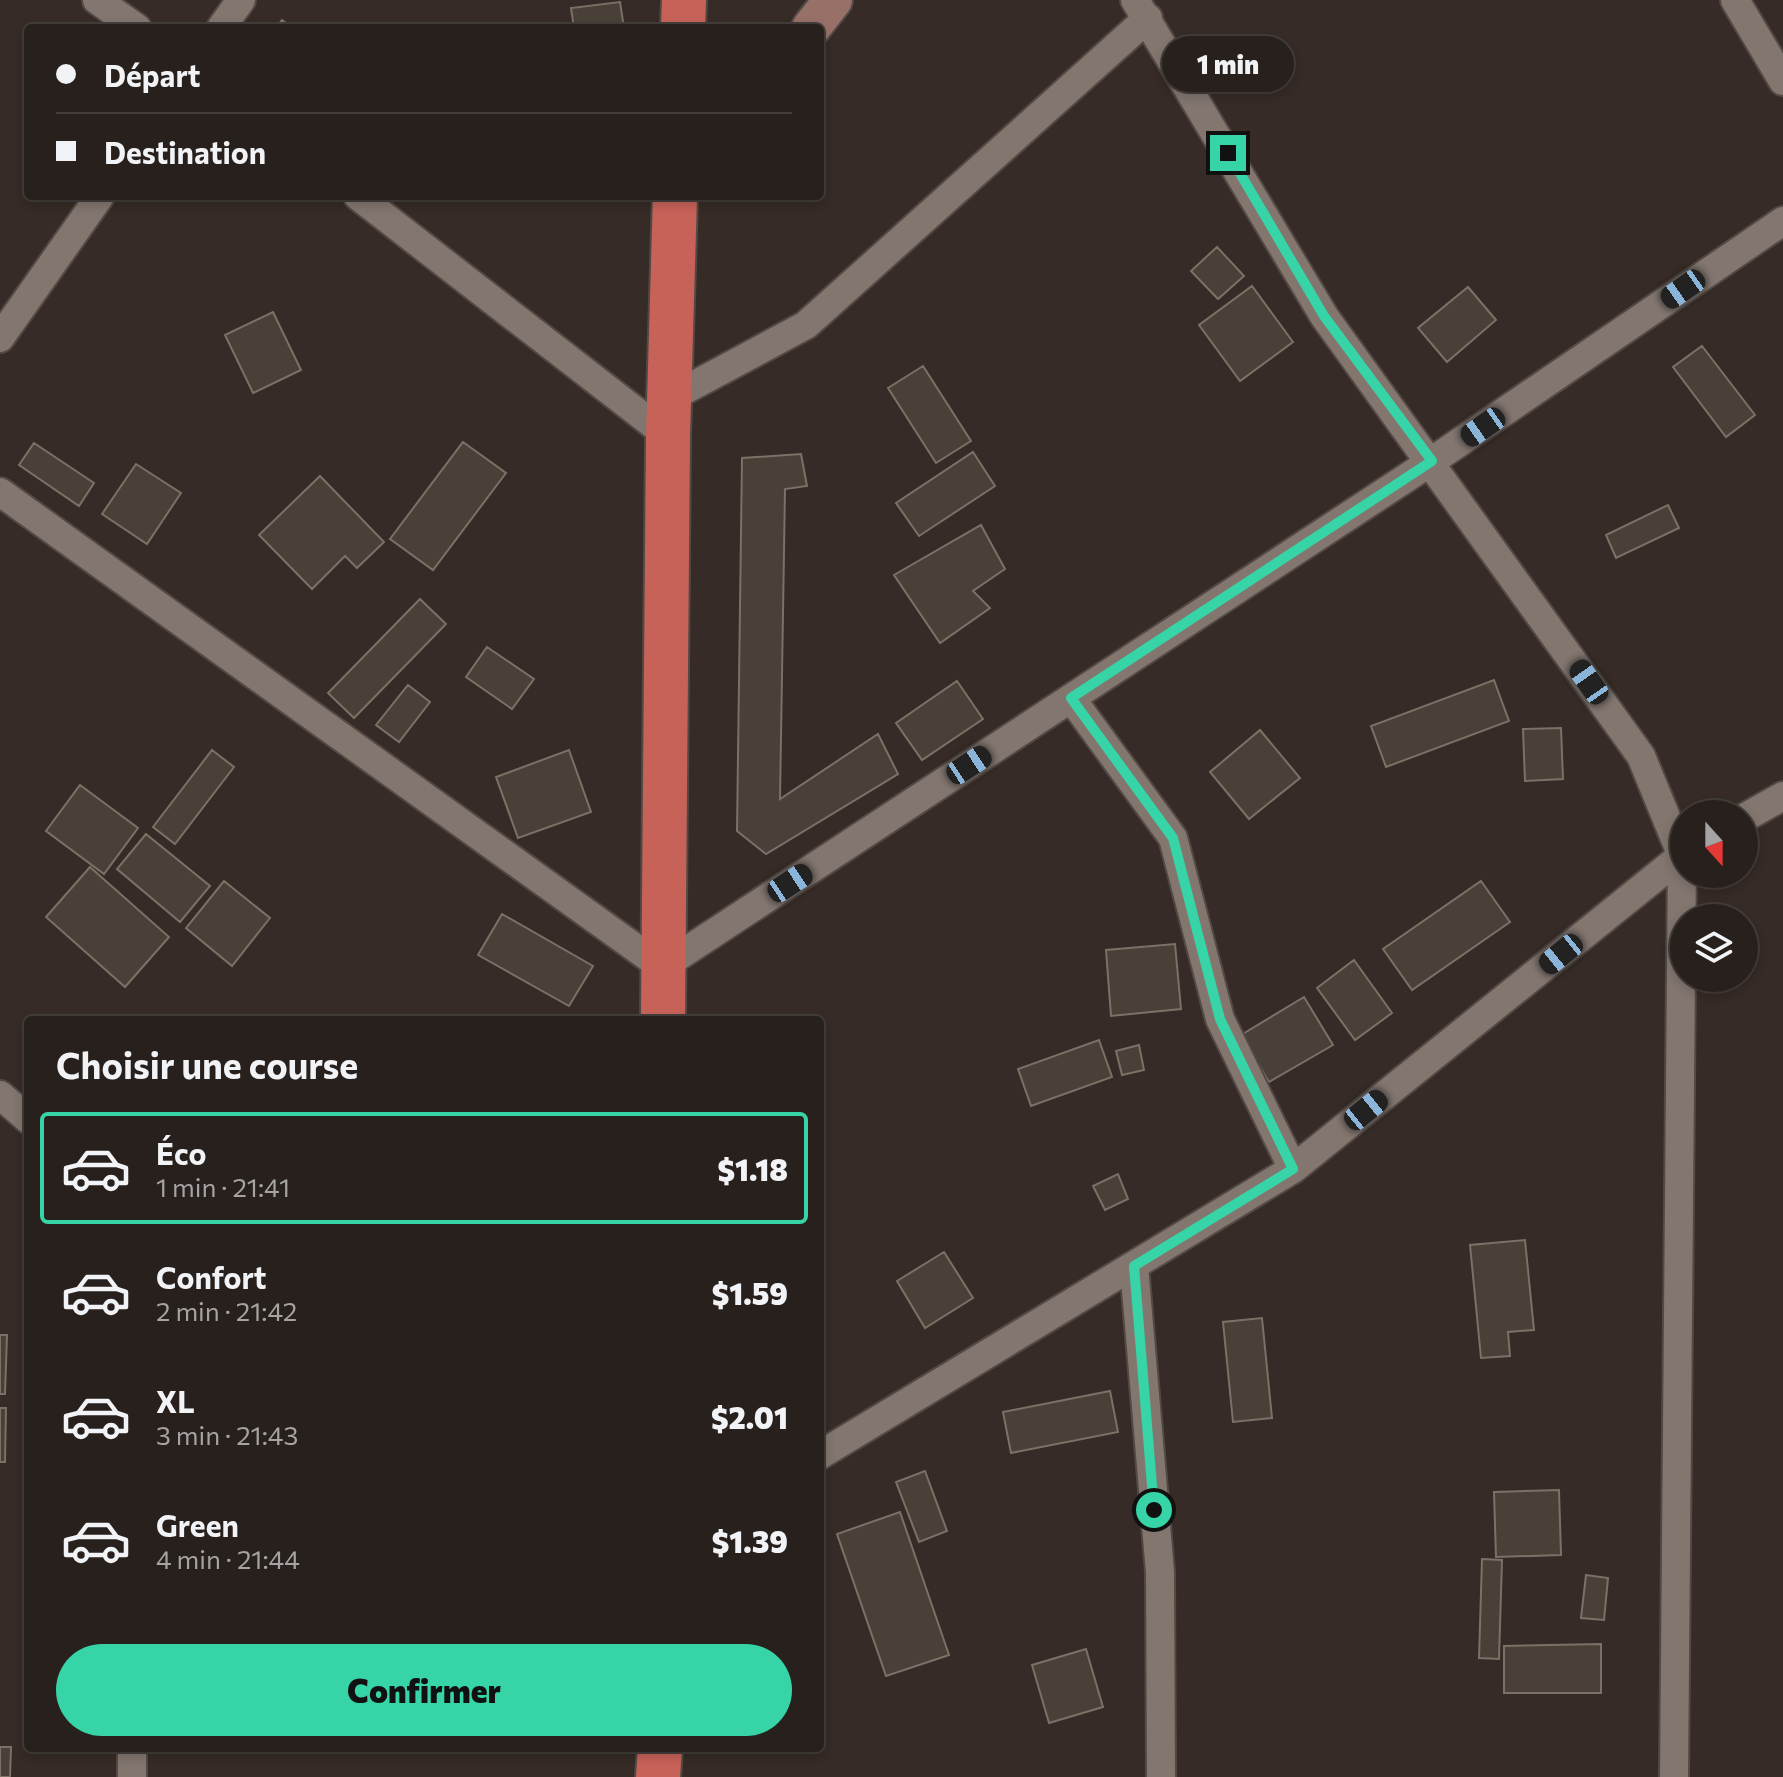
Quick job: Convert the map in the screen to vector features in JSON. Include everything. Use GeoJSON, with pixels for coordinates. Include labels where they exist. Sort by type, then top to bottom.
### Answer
{"type":"FeatureCollection","features":[{"type":"Feature","properties":{"kind":"highway"},"geometry":{"type":"LineString","coordinates":[[683,24],[684,0]]}},
{"type":"Feature","properties":{"kind":"highway"},"geometry":{"type":"LineString","coordinates":[[663,1016],[669,417],[676,200]]}},
{"type":"Feature","properties":{"kind":"highway"},"geometry":{"type":"LineString","coordinates":[[658,1777],[660,1752]]}},
{"type":"Feature","properties":{"kind":"main road"},"geometry":{"type":"LineString","coordinates":[[814,24],[833,0]]}},
{"type":"Feature","properties":{"kind":"street"},"geometry":{"type":"LineString","coordinates":[[97,0],[131,24]]}},
{"type":"Feature","properties":{"kind":"street"},"geometry":{"type":"LineString","coordinates":[[224,24],[241,0]]}},
{"type":"Feature","properties":{"kind":"street"},"geometry":{"type":"LineString","coordinates":[[1735,0],[1783,81]]}},
{"type":"Feature","properties":{"kind":"street"},"geometry":{"type":"LineString","coordinates":[[364,200],[669,417],[806,325],[1142,9],[1324,316],[1432,461],[1641,756],[1670,824]]}},
{"type":"Feature","properties":{"kind":"street"},"geometry":{"type":"LineString","coordinates":[[0,338],[97,200]]}},
{"type":"Feature","properties":{"kind":"street"},"geometry":{"type":"LineString","coordinates":[[0,492],[662,967],[1432,461],[1783,221]]}},
{"type":"Feature","properties":{"kind":"street"},"geometry":{"type":"LineString","coordinates":[[1071,698],[1173,838],[1220,1019],[1293,1169]]}},
{"type":"Feature","properties":{"kind":"street"},"geometry":{"type":"LineString","coordinates":[[1758,810],[1783,796]]}},
{"type":"Feature","properties":{"kind":"street"},"geometry":{"type":"LineString","coordinates":[[824,1453],[1293,1169],[1670,865]]}},
{"type":"Feature","properties":{"kind":"street"},"geometry":{"type":"LineString","coordinates":[[1674,1777],[1683,888]]}},
{"type":"Feature","properties":{"kind":"street"},"geometry":{"type":"LineString","coordinates":[[0,1095],[24,1116]]}},
{"type":"Feature","properties":{"kind":"street"},"geometry":{"type":"LineString","coordinates":[[1134,1266],[1160,1572],[1161,1777]]}},
{"type":"Feature","properties":{"kind":"street"},"geometry":{"type":"LineString","coordinates":[[132,1752],[132,1777]]}},
{"type":"Feature","properties":{"kind":"building"},"geometry":{"type":"Polygon","coordinates":[[[620,2],[623,24],[573,24],[571,8],[620,2]]]}},
{"type":"Feature","properties":{"kind":"building"},"geometry":{"type":"Polygon","coordinates":[[[1217,247],[1244,276],[1218,299],[1191,271],[1217,247]]]}},
{"type":"Feature","properties":{"kind":"building"},"geometry":{"type":"Polygon","coordinates":[[[1252,286],[1293,342],[1240,381],[1199,325],[1252,286]]]}},
{"type":"Feature","properties":{"kind":"building"},"geometry":{"type":"Polygon","coordinates":[[[1468,287],[1496,320],[1447,362],[1418,328],[1468,287]]]}},
{"type":"Feature","properties":{"kind":"building"},"geometry":{"type":"Polygon","coordinates":[[[273,312],[301,370],[253,393],[225,335],[273,312]]]}},
{"type":"Feature","properties":{"kind":"building"},"geometry":{"type":"Polygon","coordinates":[[[1702,346],[1755,415],[1726,437],[1673,367],[1702,346]]]}},
{"type":"Feature","properties":{"kind":"building"},"geometry":{"type":"Polygon","coordinates":[[[923,366],[971,441],[936,463],[888,388],[923,366]]]}},
{"type":"Feature","properties":{"kind":"building"},"geometry":{"type":"Polygon","coordinates":[[[463,442],[506,473],[433,570],[390,539],[463,442]]]}},
{"type":"Feature","properties":{"kind":"building"},"geometry":{"type":"Polygon","coordinates":[[[34,443],[94,483],[79,506],[19,465],[34,443]]]}},
{"type":"Feature","properties":{"kind":"building"},"geometry":{"type":"Polygon","coordinates":[[[973,452],[995,486],[919,536],[896,503],[973,452]]]}},
{"type":"Feature","properties":{"kind":"building"},"geometry":{"type":"Polygon","coordinates":[[[801,454],[807,486],[785,489],[780,799],[878,734],[898,774],[766,854],[737,831],[742,458],[801,454]]]}},
{"type":"Feature","properties":{"kind":"building"},"geometry":{"type":"Polygon","coordinates":[[[136,464],[181,493],[147,544],[102,514],[136,464]]]}},
{"type":"Feature","properties":{"kind":"building"},"geometry":{"type":"Polygon","coordinates":[[[320,476],[384,542],[357,568],[345,556],[312,589],[259,535],[320,476]]]}},
{"type":"Feature","properties":{"kind":"building"},"geometry":{"type":"Polygon","coordinates":[[[1668,505],[1679,528],[1616,558],[1606,535],[1668,505]]]}},
{"type":"Feature","properties":{"kind":"building"},"geometry":{"type":"Polygon","coordinates":[[[981,525],[1005,569],[973,591],[990,608],[940,643],[894,575],[981,525]]]}},
{"type":"Feature","properties":{"kind":"building"},"geometry":{"type":"Polygon","coordinates":[[[420,599],[446,624],[354,718],[328,693],[420,599]]]}},
{"type":"Feature","properties":{"kind":"building"},"geometry":{"type":"Polygon","coordinates":[[[487,647],[534,679],[512,709],[466,677],[487,647]]]}},
{"type":"Feature","properties":{"kind":"building"},"geometry":{"type":"Polygon","coordinates":[[[1494,680],[1509,721],[1386,767],[1371,726],[1494,680]]]}},
{"type":"Feature","properties":{"kind":"building"},"geometry":{"type":"Polygon","coordinates":[[[957,681],[983,719],[922,760],[896,723],[957,681]]]}},
{"type":"Feature","properties":{"kind":"building"},"geometry":{"type":"Polygon","coordinates":[[[408,685],[430,702],[399,742],[376,725],[408,685]]]}},
{"type":"Feature","properties":{"kind":"building"},"geometry":{"type":"Polygon","coordinates":[[[1561,728],[1563,779],[1525,781],[1523,729],[1561,728]]]}},
{"type":"Feature","properties":{"kind":"building"},"geometry":{"type":"Polygon","coordinates":[[[1260,730],[1300,778],[1249,819],[1210,772],[1260,730]]]}},
{"type":"Feature","properties":{"kind":"building"},"geometry":{"type":"Polygon","coordinates":[[[212,750],[234,767],[175,844],[153,827],[212,750]]]}},
{"type":"Feature","properties":{"kind":"building"},"geometry":{"type":"Polygon","coordinates":[[[569,750],[591,812],[518,838],[496,777],[569,750]]]}},
{"type":"Feature","properties":{"kind":"building"},"geometry":{"type":"Polygon","coordinates":[[[80,785],[138,828],[104,874],[46,831],[80,785]]]}},
{"type":"Feature","properties":{"kind":"building"},"geometry":{"type":"Polygon","coordinates":[[[146,834],[210,886],[180,922],[117,869],[146,834]]]}},
{"type":"Feature","properties":{"kind":"building"},"geometry":{"type":"Polygon","coordinates":[[[90,867],[169,937],[125,987],[46,917],[90,867]]]}},
{"type":"Feature","properties":{"kind":"building"},"geometry":{"type":"Polygon","coordinates":[[[224,881],[270,918],[232,966],[186,928],[224,881]]]}},
{"type":"Feature","properties":{"kind":"building"},"geometry":{"type":"Polygon","coordinates":[[[1481,881],[1510,922],[1412,990],[1383,949],[1481,881]]]}},
{"type":"Feature","properties":{"kind":"building"},"geometry":{"type":"Polygon","coordinates":[[[502,914],[593,966],[569,1006],[478,955],[502,914]]]}},
{"type":"Feature","properties":{"kind":"building"},"geometry":{"type":"Polygon","coordinates":[[[1175,944],[1181,1009],[1111,1016],[1106,950],[1175,944]]]}},
{"type":"Feature","properties":{"kind":"building"},"geometry":{"type":"Polygon","coordinates":[[[1354,960],[1392,1013],[1355,1040],[1317,988],[1354,960]]]}},
{"type":"Feature","properties":{"kind":"building"},"geometry":{"type":"Polygon","coordinates":[[[1304,997],[1333,1045],[1269,1082],[1241,1035],[1304,997]]]}},
{"type":"Feature","properties":{"kind":"building"},"geometry":{"type":"Polygon","coordinates":[[[1099,1040],[1112,1077],[1031,1106],[1018,1069],[1099,1040]]]}},
{"type":"Feature","properties":{"kind":"building"},"geometry":{"type":"Polygon","coordinates":[[[1139,1045],[1144,1070],[1122,1075],[1116,1051],[1139,1045]]]}},
{"type":"Feature","properties":{"kind":"building"},"geometry":{"type":"Polygon","coordinates":[[[1118,1174],[1128,1199],[1105,1210],[1093,1186],[1118,1174]]]}},
{"type":"Feature","properties":{"kind":"building"},"geometry":{"type":"Polygon","coordinates":[[[1525,1240],[1534,1330],[1508,1332],[1510,1356],[1481,1358],[1470,1245],[1525,1240]]]}},
{"type":"Feature","properties":{"kind":"building"},"geometry":{"type":"Polygon","coordinates":[[[944,1252],[973,1298],[925,1328],[897,1281],[944,1252]]]}},
{"type":"Feature","properties":{"kind":"building"},"geometry":{"type":"Polygon","coordinates":[[[1262,1318],[1272,1418],[1233,1422],[1223,1322],[1262,1318]]]}},
{"type":"Feature","properties":{"kind":"building"},"geometry":{"type":"Polygon","coordinates":[[[0,1335],[7,1335],[5,1394],[0,1394],[0,1335]]]}},
{"type":"Feature","properties":{"kind":"building"},"geometry":{"type":"Polygon","coordinates":[[[1110,1391],[1118,1432],[1011,1453],[1003,1412],[1110,1391]]]}},
{"type":"Feature","properties":{"kind":"building"},"geometry":{"type":"Polygon","coordinates":[[[0,1408],[6,1408],[5,1462],[0,1462],[0,1408]]]}},
{"type":"Feature","properties":{"kind":"building"},"geometry":{"type":"Polygon","coordinates":[[[925,1471],[947,1531],[919,1542],[896,1482],[925,1471]]]}},
{"type":"Feature","properties":{"kind":"building"},"geometry":{"type":"Polygon","coordinates":[[[1559,1490],[1561,1555],[1496,1557],[1494,1492],[1559,1490]]]}},
{"type":"Feature","properties":{"kind":"building"},"geometry":{"type":"Polygon","coordinates":[[[900,1512],[949,1655],[886,1676],[837,1534],[900,1512]]]}},
{"type":"Feature","properties":{"kind":"building"},"geometry":{"type":"Polygon","coordinates":[[[1482,1559],[1502,1560],[1499,1659],[1479,1658],[1482,1559]]]}},
{"type":"Feature","properties":{"kind":"building"},"geometry":{"type":"Polygon","coordinates":[[[1586,1575],[1608,1578],[1604,1620],[1581,1618],[1586,1575]]]}},
{"type":"Feature","properties":{"kind":"building"},"geometry":{"type":"Polygon","coordinates":[[[1601,1644],[1601,1693],[1504,1693],[1504,1646],[1601,1644]]]}},
{"type":"Feature","properties":{"kind":"building"},"geometry":{"type":"Polygon","coordinates":[[[1086,1649],[1103,1707],[1049,1723],[1032,1665],[1086,1649]]]}},
{"type":"Feature","properties":{"kind":"building"},"geometry":{"type":"Polygon","coordinates":[[[0,1747],[11,1747],[10,1777],[0,1777],[0,1747]]]}},
{"type":"Feature","properties":{"kind":"route"},"geometry":{"type":"LineString","coordinates":[[1154,1510],[1134,1266],[1293,1169],[1220,1019],[1173,838],[1071,698],[1432,461],[1324,316],[1228,153]]}}]}
